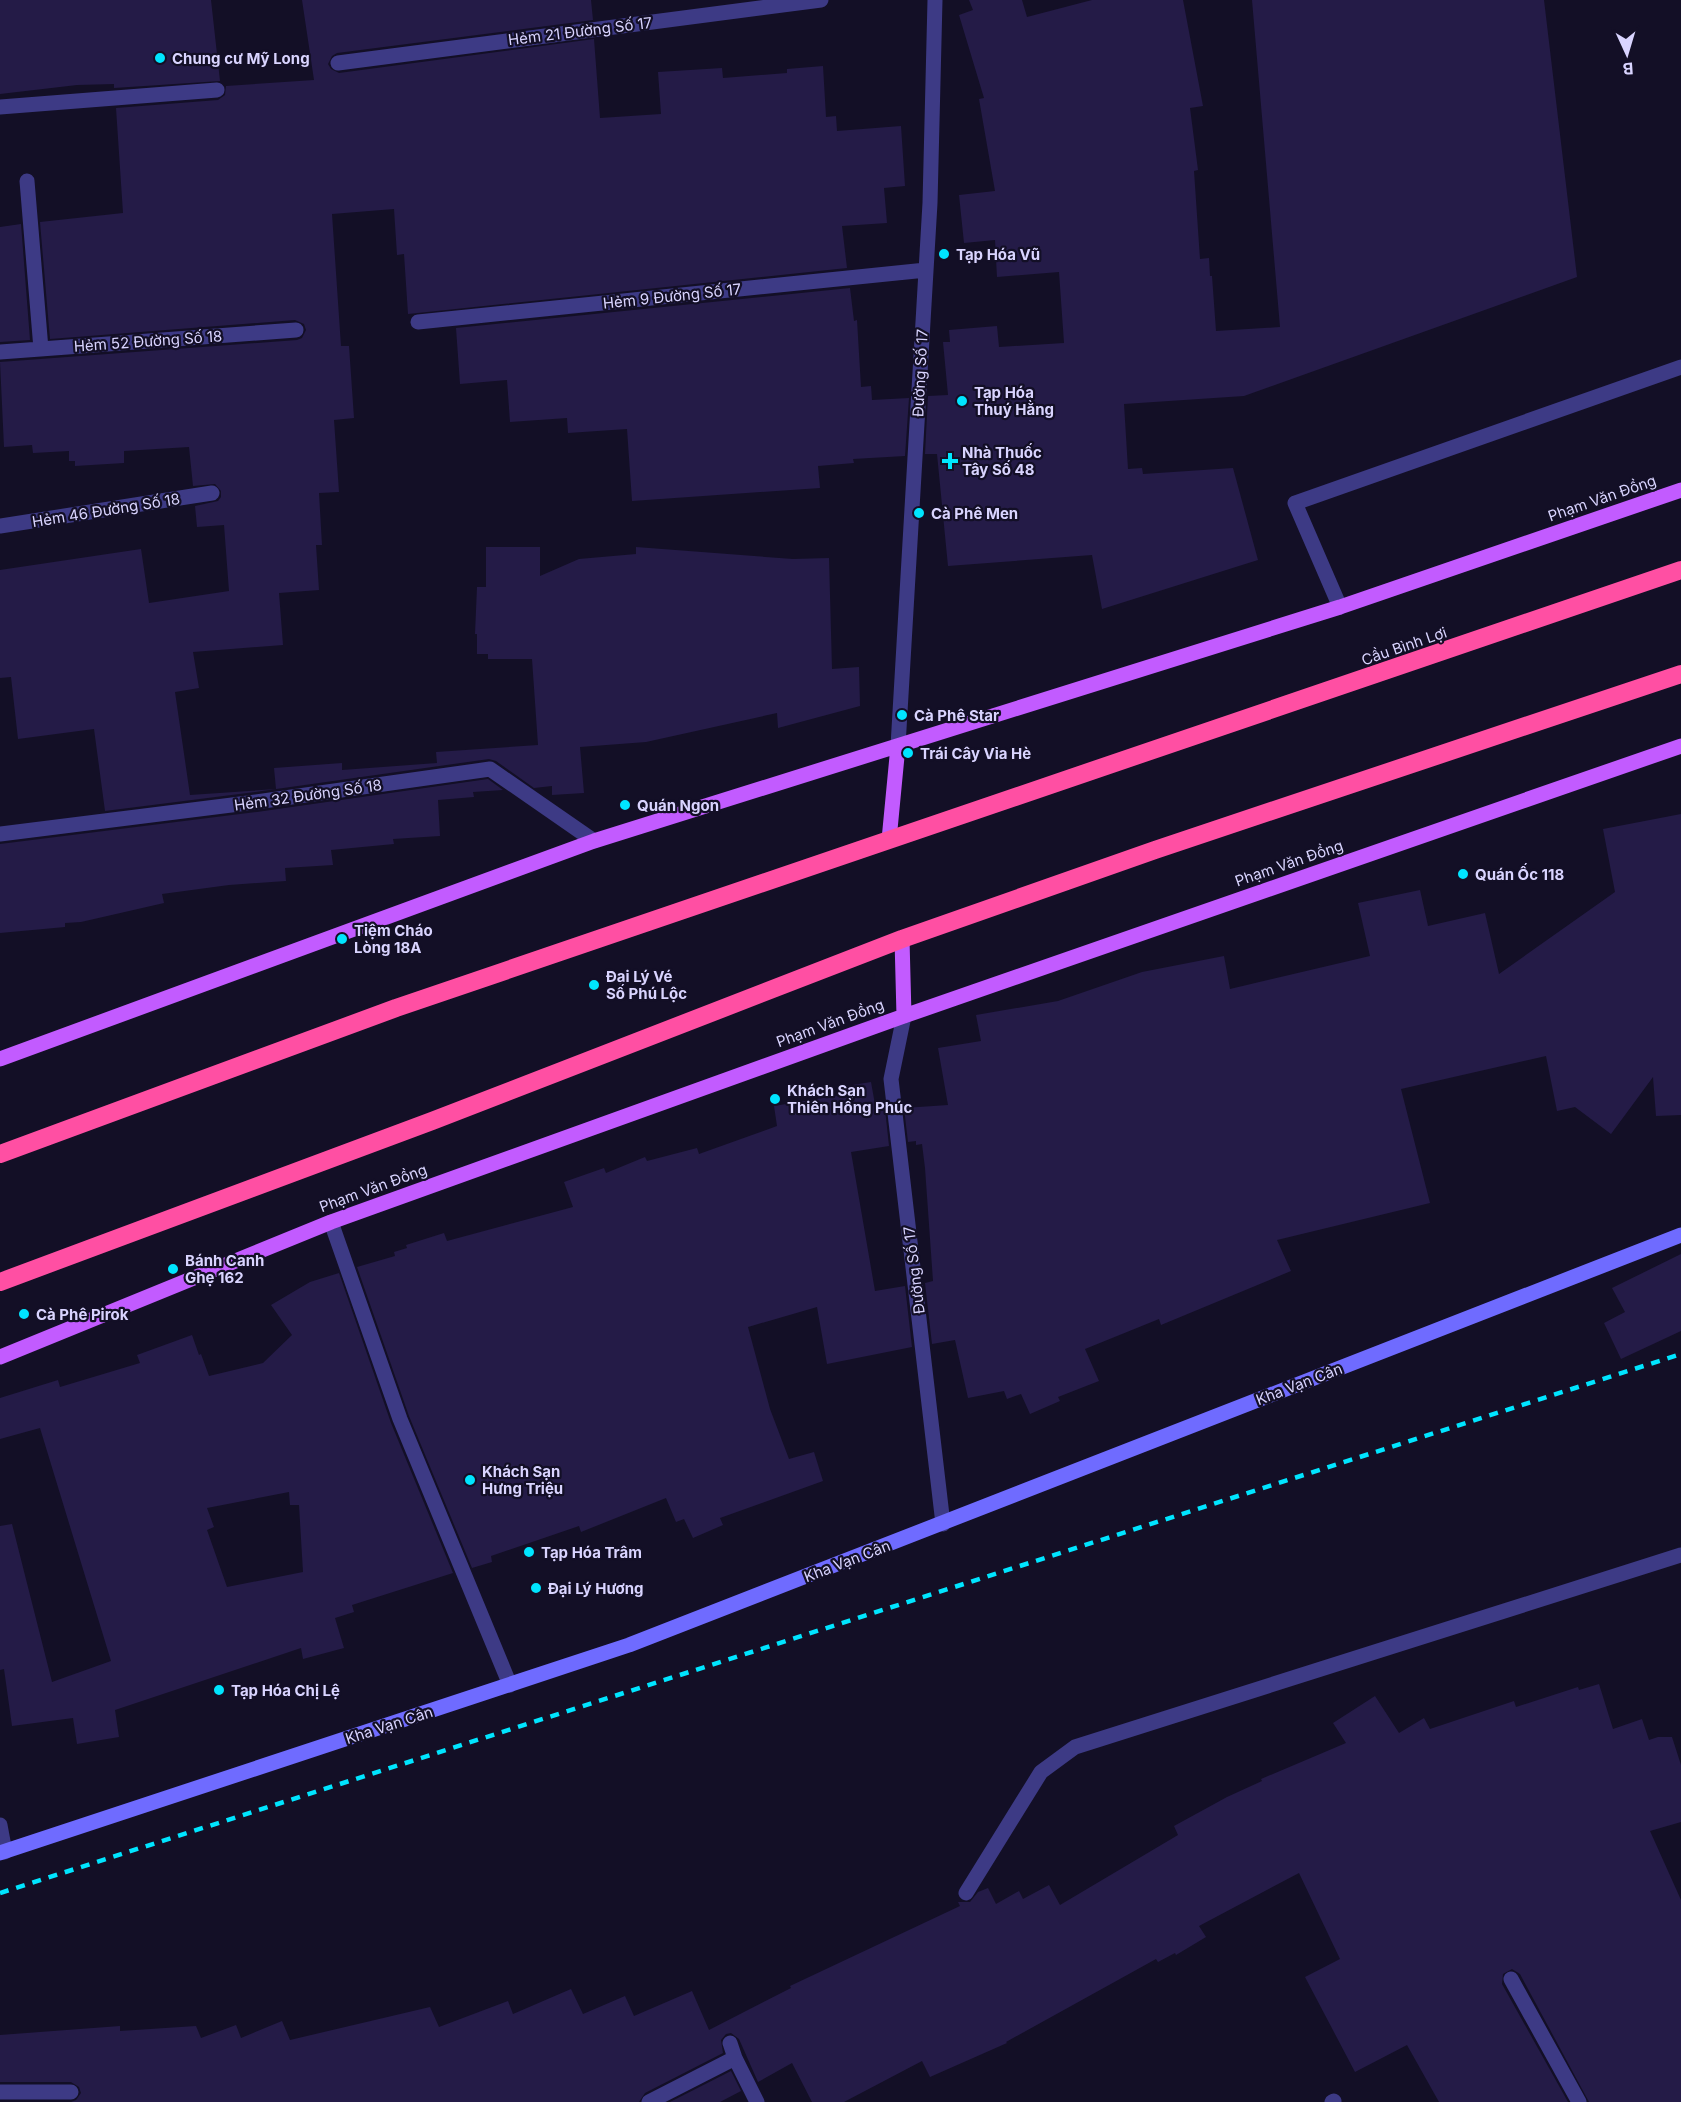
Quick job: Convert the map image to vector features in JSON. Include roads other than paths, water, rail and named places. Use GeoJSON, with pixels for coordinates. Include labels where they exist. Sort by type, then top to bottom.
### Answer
{"type":"FeatureCollection","features":[{"type":"Feature","properties":{"kind":"highway","name":"Cầu Bình Lợi"},"geometry":{"type":"LineString","coordinates":[[889,840],[1681,570]]}},
{"type":"Feature","properties":{"kind":"highway"},"geometry":{"type":"LineString","coordinates":[[0,1282],[432,1120],[902,939],[1155,850],[1681,674]]}},
{"type":"Feature","properties":{"kind":"highway"},"geometry":{"type":"LineString","coordinates":[[0,1154],[396,1008],[889,840]]}},
{"type":"Feature","properties":{"kind":"main road","name":"Phạm Văn Đồng"},"geometry":{"type":"LineString","coordinates":[[0,1059],[594,841],[1340,607],[1681,490]]}},
{"type":"Feature","properties":{"kind":"main road"},"geometry":{"type":"LineString","coordinates":[[889,840],[898,746]]}},
{"type":"Feature","properties":{"kind":"main road","name":"Phạm Văn Đồng"},"geometry":{"type":"LineString","coordinates":[[0,1357],[331,1222],[904,1016],[1681,746]]}},
{"type":"Feature","properties":{"kind":"main road"},"geometry":{"type":"LineString","coordinates":[[902,939],[904,1016]]}},
{"type":"Feature","properties":{"kind":"street","name":"Hẻm 21 Đường Số 17"},"geometry":{"type":"LineString","coordinates":[[338,63],[821,0]]}},
{"type":"Feature","properties":{"kind":"street","name":"Đường Số 17"},"geometry":{"type":"LineString","coordinates":[[898,746],[926,270],[935,0]]}},
{"type":"Feature","properties":{"kind":"street"},"geometry":{"type":"LineString","coordinates":[[0,107],[217,90]]}},
{"type":"Feature","properties":{"kind":"street"},"geometry":{"type":"LineString","coordinates":[[27,181],[41,349]]}},
{"type":"Feature","properties":{"kind":"street","name":"Hẻm 9 Đường Số 17"},"geometry":{"type":"LineString","coordinates":[[418,322],[926,270]]}},
{"type":"Feature","properties":{"kind":"street","name":"Hẻm 52 Đường Số 18"},"geometry":{"type":"LineString","coordinates":[[0,352],[296,330]]}},
{"type":"Feature","properties":{"kind":"street"},"geometry":{"type":"LineString","coordinates":[[1340,607],[1295,503],[1681,367]]}},
{"type":"Feature","properties":{"kind":"street","name":"Hẻm 46 Đường Số 18"},"geometry":{"type":"LineString","coordinates":[[0,526],[213,493]]}},
{"type":"Feature","properties":{"kind":"street","name":"Hẻm 32 Đường Số 18"},"geometry":{"type":"LineString","coordinates":[[0,834],[256,802],[490,769],[594,841]]}},
{"type":"Feature","properties":{"kind":"street","name":"Đường Số 17"},"geometry":{"type":"LineString","coordinates":[[904,1016],[891,1079],[943,1524]]}},
{"type":"Feature","properties":{"kind":"street"},"geometry":{"type":"LineString","coordinates":[[331,1222],[400,1419],[510,1685]]}},
{"type":"Feature","properties":{"kind":"street","name":"Kha Vạn Cân"},"geometry":{"type":"LineString","coordinates":[[2,1852],[628,1645],[1681,1235]]}},
{"type":"Feature","properties":{"kind":"street"},"geometry":{"type":"LineString","coordinates":[[966,1893],[1041,1772],[1075,1748],[1681,1555]]}},
{"type":"Feature","properties":{"kind":"street"},"geometry":{"type":"LineString","coordinates":[[0,1825],[2,1852]]}},
{"type":"Feature","properties":{"kind":"street"},"geometry":{"type":"LineString","coordinates":[[1511,1979],[1579,2102]]}},
{"type":"Feature","properties":{"kind":"street"},"geometry":{"type":"LineString","coordinates":[[730,2043],[757,2102]]}},
{"type":"Feature","properties":{"kind":"street"},"geometry":{"type":"LineString","coordinates":[[649,2102],[735,2058]]}},
{"type":"Feature","properties":{"kind":"street"},"geometry":{"type":"LineString","coordinates":[[0,2092],[71,2092]]}},
{"type":"Feature","properties":{"kind":"railway"},"geometry":{"type":"LineString","coordinates":[[0,1893],[1681,1354]]}},
{"type":"Feature","properties":{"kind":"place","name":"Chung cư Mỹ Long"},"geometry":{"type":"Point","coordinates":[160,58]}},
{"type":"Feature","properties":{"kind":"place","name":"Tạp Hóa Vũ"},"geometry":{"type":"Point","coordinates":[944,254]}},
{"type":"Feature","properties":{"kind":"place","name":"Tạp Hóa Thuý Hằng"},"geometry":{"type":"Point","coordinates":[962,401]}},
{"type":"Feature","properties":{"kind":"place","name":"Nhà Thuốc Tây Số 48"},"geometry":{"type":"Point","coordinates":[950,461]}},
{"type":"Feature","properties":{"kind":"place","name":"Cà Phê Men"},"geometry":{"type":"Point","coordinates":[919,513]}},
{"type":"Feature","properties":{"kind":"place","name":"Cà Phê Star"},"geometry":{"type":"Point","coordinates":[902,715]}},
{"type":"Feature","properties":{"kind":"place","name":"Trái Cây Vỉa Hè"},"geometry":{"type":"Point","coordinates":[908,753]}},
{"type":"Feature","properties":{"kind":"place","name":"Quán Ngon"},"geometry":{"type":"Point","coordinates":[625,805]}},
{"type":"Feature","properties":{"kind":"place","name":"Quán Ốc 118"},"geometry":{"type":"Point","coordinates":[1463,874]}},
{"type":"Feature","properties":{"kind":"place","name":"Tiệm Cháo Lòng 18A"},"geometry":{"type":"Point","coordinates":[342,939]}},
{"type":"Feature","properties":{"kind":"place","name":"Đại Lý Vé Số Phú Lộc"},"geometry":{"type":"Point","coordinates":[594,985]}},
{"type":"Feature","properties":{"kind":"place","name":"Khách Sạn Thiên Hồng Phúc"},"geometry":{"type":"Point","coordinates":[775,1099]}},
{"type":"Feature","properties":{"kind":"place","name":"Bánh Canh Ghẹ 162"},"geometry":{"type":"Point","coordinates":[173,1269]}},
{"type":"Feature","properties":{"kind":"place","name":"Cà Phê Pirok"},"geometry":{"type":"Point","coordinates":[24,1314]}},
{"type":"Feature","properties":{"kind":"place","name":"Khách Sạn Hưng Triệu"},"geometry":{"type":"Point","coordinates":[470,1480]}},
{"type":"Feature","properties":{"kind":"place","name":"Tạp Hóa Trâm"},"geometry":{"type":"Point","coordinates":[529,1552]}},
{"type":"Feature","properties":{"kind":"place","name":"Đại Lý Hương"},"geometry":{"type":"Point","coordinates":[536,1588]}},
{"type":"Feature","properties":{"kind":"place","name":"Tạp Hóa Chị Lệ"},"geometry":{"type":"Point","coordinates":[219,1690]}}]}
